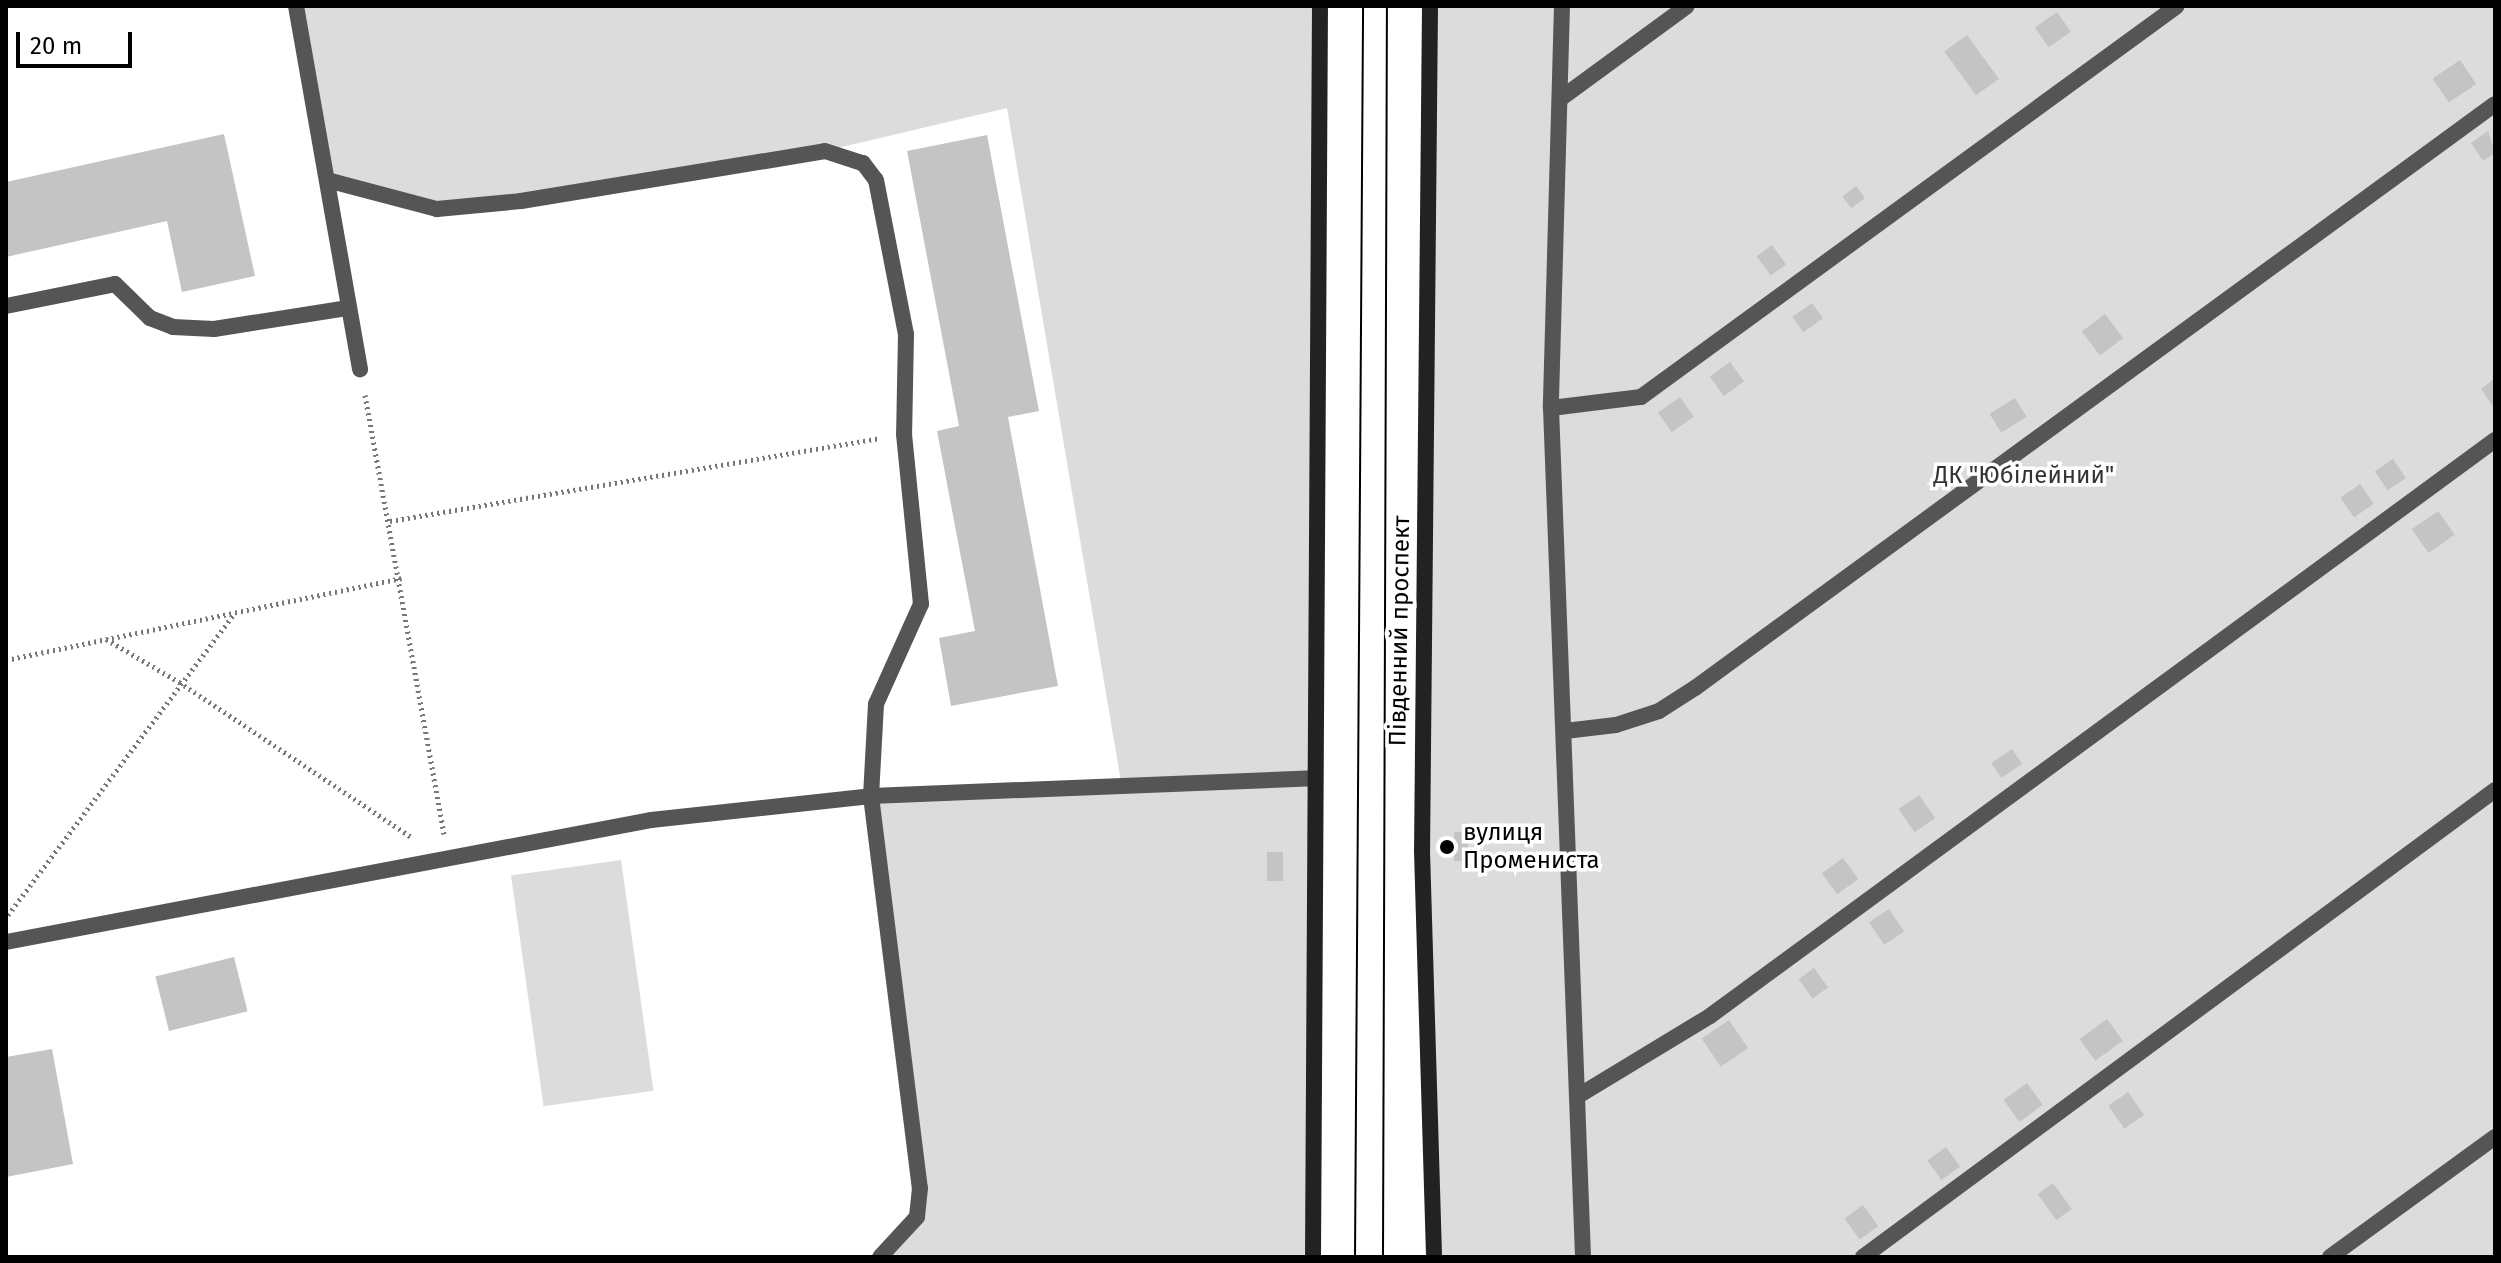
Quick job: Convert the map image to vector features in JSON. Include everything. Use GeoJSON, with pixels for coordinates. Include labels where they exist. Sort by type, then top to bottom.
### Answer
{"type":"FeatureCollection","features":[{"type":"Feature","properties":{"kind":"main road"},"geometry":{"type":"LineString","coordinates":[[1313,1257],[1313,778],[1320,6]]}},
{"type":"Feature","properties":{"kind":"main road","name":"Південний проспект"},"geometry":{"type":"LineString","coordinates":[[1430,6],[1422,851],[1434,1257]]}},
{"type":"Feature","properties":{"kind":"street"},"geometry":{"type":"LineString","coordinates":[[296,6],[360,369]]}},
{"type":"Feature","properties":{"kind":"street"},"geometry":{"type":"LineString","coordinates":[[1562,6],[1551,408],[1583,1257]]}},
{"type":"Feature","properties":{"kind":"street"},"geometry":{"type":"LineString","coordinates":[[1560,99],[1687,6]]}},
{"type":"Feature","properties":{"kind":"street"},"geometry":{"type":"LineString","coordinates":[[1551,408],[1641,397],[2177,6]]}},
{"type":"Feature","properties":{"kind":"street"},"geometry":{"type":"LineString","coordinates":[[1565,731],[1616,725],[1659,711],[1695,688],[2495,104]]}},
{"type":"Feature","properties":{"kind":"street"},"geometry":{"type":"LineString","coordinates":[[327,180],[437,209],[521,201],[825,151],[844,153],[863,163],[876,180],[906,334],[904,434],[921,604],[876,704],[871,796],[920,1188],[917,1217],[880,1257]]}},
{"type":"Feature","properties":{"kind":"street"},"geometry":{"type":"LineString","coordinates":[[6,306],[115,284],[150,318],[173,327],[214,329],[348,308]]}},
{"type":"Feature","properties":{"kind":"street"},"geometry":{"type":"LineString","coordinates":[[1578,1096],[1710,1016],[2495,440]]}},
{"type":"Feature","properties":{"kind":"street"},"geometry":{"type":"LineString","coordinates":[[6,942],[448,862],[651,820],[871,796],[1313,778]]}},
{"type":"Feature","properties":{"kind":"street"},"geometry":{"type":"LineString","coordinates":[[1863,1257],[2495,790]]}},
{"type":"Feature","properties":{"kind":"street"},"geometry":{"type":"LineString","coordinates":[[2330,1257],[2495,1137]]}},
{"type":"Feature","properties":{"kind":"path"},"geometry":{"type":"LineString","coordinates":[[360,369],[402,578],[448,862]]}},
{"type":"Feature","properties":{"kind":"path"},"geometry":{"type":"LineString","coordinates":[[390,521],[904,434]]}},
{"type":"Feature","properties":{"kind":"path"},"geometry":{"type":"LineString","coordinates":[[6,660],[402,578]]}},
{"type":"Feature","properties":{"kind":"path"},"geometry":{"type":"LineString","coordinates":[[6,917],[179,682],[236,612]]}},
{"type":"Feature","properties":{"kind":"path"},"geometry":{"type":"LineString","coordinates":[[106,639],[179,682],[448,862]]}},
{"type":"Feature","properties":{"kind":"green space"},"geometry":{"type":"Polygon","coordinates":[[[296,6],[1320,6],[1314,1257],[880,1257],[917,1217],[871,796],[1121,782],[1007,108],[825,151],[437,209],[327,180],[296,6]]]}},
{"type":"Feature","properties":{"kind":"green space","name":"ДК \"Юбілейний\""},"geometry":{"type":"Polygon","coordinates":[[[1430,6],[2495,6],[2495,1257],[1434,1257],[1428,1170],[1430,6]]]}},
{"type":"Feature","properties":{"kind":"green space"},"geometry":{"type":"Polygon","coordinates":[[[621,860],[653,1091],[544,1106],[511,875],[621,860]]]}},
{"type":"Feature","properties":{"kind":"building"},"geometry":{"type":"Polygon","coordinates":[[[2057,12],[2071,32],[2049,47],[2035,27],[2057,12]]]}},
{"type":"Feature","properties":{"kind":"building"},"geometry":{"type":"Polygon","coordinates":[[[1967,35],[1999,79],[1976,95],[1944,51],[1967,35]]]}},
{"type":"Feature","properties":{"kind":"building"},"geometry":{"type":"Polygon","coordinates":[[[2460,60],[2476,84],[2449,102],[2433,78],[2460,60]]]}},
{"type":"Feature","properties":{"kind":"building"},"geometry":{"type":"Polygon","coordinates":[[[2488,131],[2495,153],[2483,161],[2471,143],[2488,131]]]}},
{"type":"Feature","properties":{"kind":"building"},"geometry":{"type":"Polygon","coordinates":[[[224,134],[255,276],[182,292],[167,221],[6,257],[6,182],[224,134]]]}},
{"type":"Feature","properties":{"kind":"building"},"geometry":{"type":"Polygon","coordinates":[[[987,135],[1039,411],[1008,417],[1058,686],[951,706],[939,638],[975,631],[937,431],[959,426],[907,151],[987,135]]]}},
{"type":"Feature","properties":{"kind":"building"},"geometry":{"type":"Polygon","coordinates":[[[1856,186],[1865,198],[1851,208],[1842,196],[1856,186]]]}},
{"type":"Feature","properties":{"kind":"building"},"geometry":{"type":"Polygon","coordinates":[[[1772,245],[1786,264],[1771,276],[1757,256],[1772,245]]]}},
{"type":"Feature","properties":{"kind":"building"},"geometry":{"type":"Polygon","coordinates":[[[1812,303],[1823,319],[1803,332],[1792,317],[1812,303]]]}},
{"type":"Feature","properties":{"kind":"building"},"geometry":{"type":"Polygon","coordinates":[[[2105,314],[2123,338],[2100,355],[2082,331],[2105,314]]]}},
{"type":"Feature","properties":{"kind":"building"},"geometry":{"type":"Polygon","coordinates":[[[1730,362],[1744,381],[1724,396],[1710,377],[1730,362]]]}},
{"type":"Feature","properties":{"kind":"building"},"geometry":{"type":"Polygon","coordinates":[[[2495,378],[2495,403],[2492,405],[2481,389],[2495,378]]]}},
{"type":"Feature","properties":{"kind":"building"},"geometry":{"type":"Polygon","coordinates":[[[1680,397],[1694,417],[1672,432],[1658,412],[1680,397]]]}},
{"type":"Feature","properties":{"kind":"building"},"geometry":{"type":"Polygon","coordinates":[[[2015,398],[2027,417],[2001,433],[1990,414],[2015,398]]]}},
{"type":"Feature","properties":{"kind":"building"},"geometry":{"type":"Polygon","coordinates":[[[2393,459],[2406,478],[2388,490],[2375,471],[2393,459]]]}},
{"type":"Feature","properties":{"kind":"building"},"geometry":{"type":"Polygon","coordinates":[[[2360,484],[2374,504],[2354,517],[2340,498],[2360,484]]]}},
{"type":"Feature","properties":{"kind":"building"},"geometry":{"type":"Polygon","coordinates":[[[2438,511],[2455,535],[2428,553],[2412,529],[2438,511]]]}},
{"type":"Feature","properties":{"kind":"building"},"geometry":{"type":"Polygon","coordinates":[[[2012,749],[2022,764],[2001,778],[1991,763],[2012,749]]]}},
{"type":"Feature","properties":{"kind":"building"},"geometry":{"type":"Polygon","coordinates":[[[1919,795],[1935,818],[1915,832],[1899,809],[1919,795]]]}},
{"type":"Feature","properties":{"kind":"building"},"geometry":{"type":"Polygon","coordinates":[[[1454,832],[1468,832],[1468,861],[1454,861],[1454,832]]]}},
{"type":"Feature","properties":{"kind":"building"},"geometry":{"type":"Polygon","coordinates":[[[1267,852],[1283,852],[1283,881],[1267,881],[1267,852]]]}},
{"type":"Feature","properties":{"kind":"building"},"geometry":{"type":"Polygon","coordinates":[[[1843,858],[1858,879],[1837,894],[1822,873],[1843,858]]]}},
{"type":"Feature","properties":{"kind":"building"},"geometry":{"type":"Polygon","coordinates":[[[1889,909],[1904,931],[1884,945],[1869,922],[1889,909]]]}},
{"type":"Feature","properties":{"kind":"building"},"geometry":{"type":"Polygon","coordinates":[[[234,957],[248,1011],[169,1031],[155,977],[234,957]]]}},
{"type":"Feature","properties":{"kind":"building"},"geometry":{"type":"Polygon","coordinates":[[[1814,968],[1828,987],[1813,999],[1799,979],[1814,968]]]}},
{"type":"Feature","properties":{"kind":"building"},"geometry":{"type":"Polygon","coordinates":[[[2107,1019],[2123,1041],[2095,1061],[2079,1039],[2107,1019]]]}},
{"type":"Feature","properties":{"kind":"building"},"geometry":{"type":"Polygon","coordinates":[[[1729,1020],[1748,1048],[1721,1067],[1702,1038],[1729,1020]]]}},
{"type":"Feature","properties":{"kind":"building"},"geometry":{"type":"Polygon","coordinates":[[[52,1049],[73,1164],[6,1177],[6,1057],[52,1049]]]}},
{"type":"Feature","properties":{"kind":"building"},"geometry":{"type":"Polygon","coordinates":[[[2027,1083],[2043,1105],[2019,1122],[2004,1100],[2027,1083]]]}},
{"type":"Feature","properties":{"kind":"building"},"geometry":{"type":"Polygon","coordinates":[[[2128,1092],[2144,1115],[2124,1129],[2108,1106],[2128,1092]]]}},
{"type":"Feature","properties":{"kind":"building"},"geometry":{"type":"Polygon","coordinates":[[[1946,1147],[1960,1166],[1941,1180],[1927,1161],[1946,1147]]]}},
{"type":"Feature","properties":{"kind":"building"},"geometry":{"type":"Polygon","coordinates":[[[2053,1183],[2072,1209],[2056,1220],[2038,1194],[2053,1183]]]}},
{"type":"Feature","properties":{"kind":"building"},"geometry":{"type":"Polygon","coordinates":[[[1863,1205],[1878,1226],[1860,1240],[1844,1219],[1863,1205]]]}},
{"type":"Feature","properties":{"kind":"tram line"},"geometry":{"type":"LineString","coordinates":[[1355,1257],[1363,6]]}},
{"type":"Feature","properties":{"kind":"tram line"},"geometry":{"type":"LineString","coordinates":[[1383,1257],[1387,6]]}},
{"type":"Feature","properties":{"kind":"place","name":"вулиця Промениста"},"geometry":{"type":"Point","coordinates":[1447,847]}}]}
